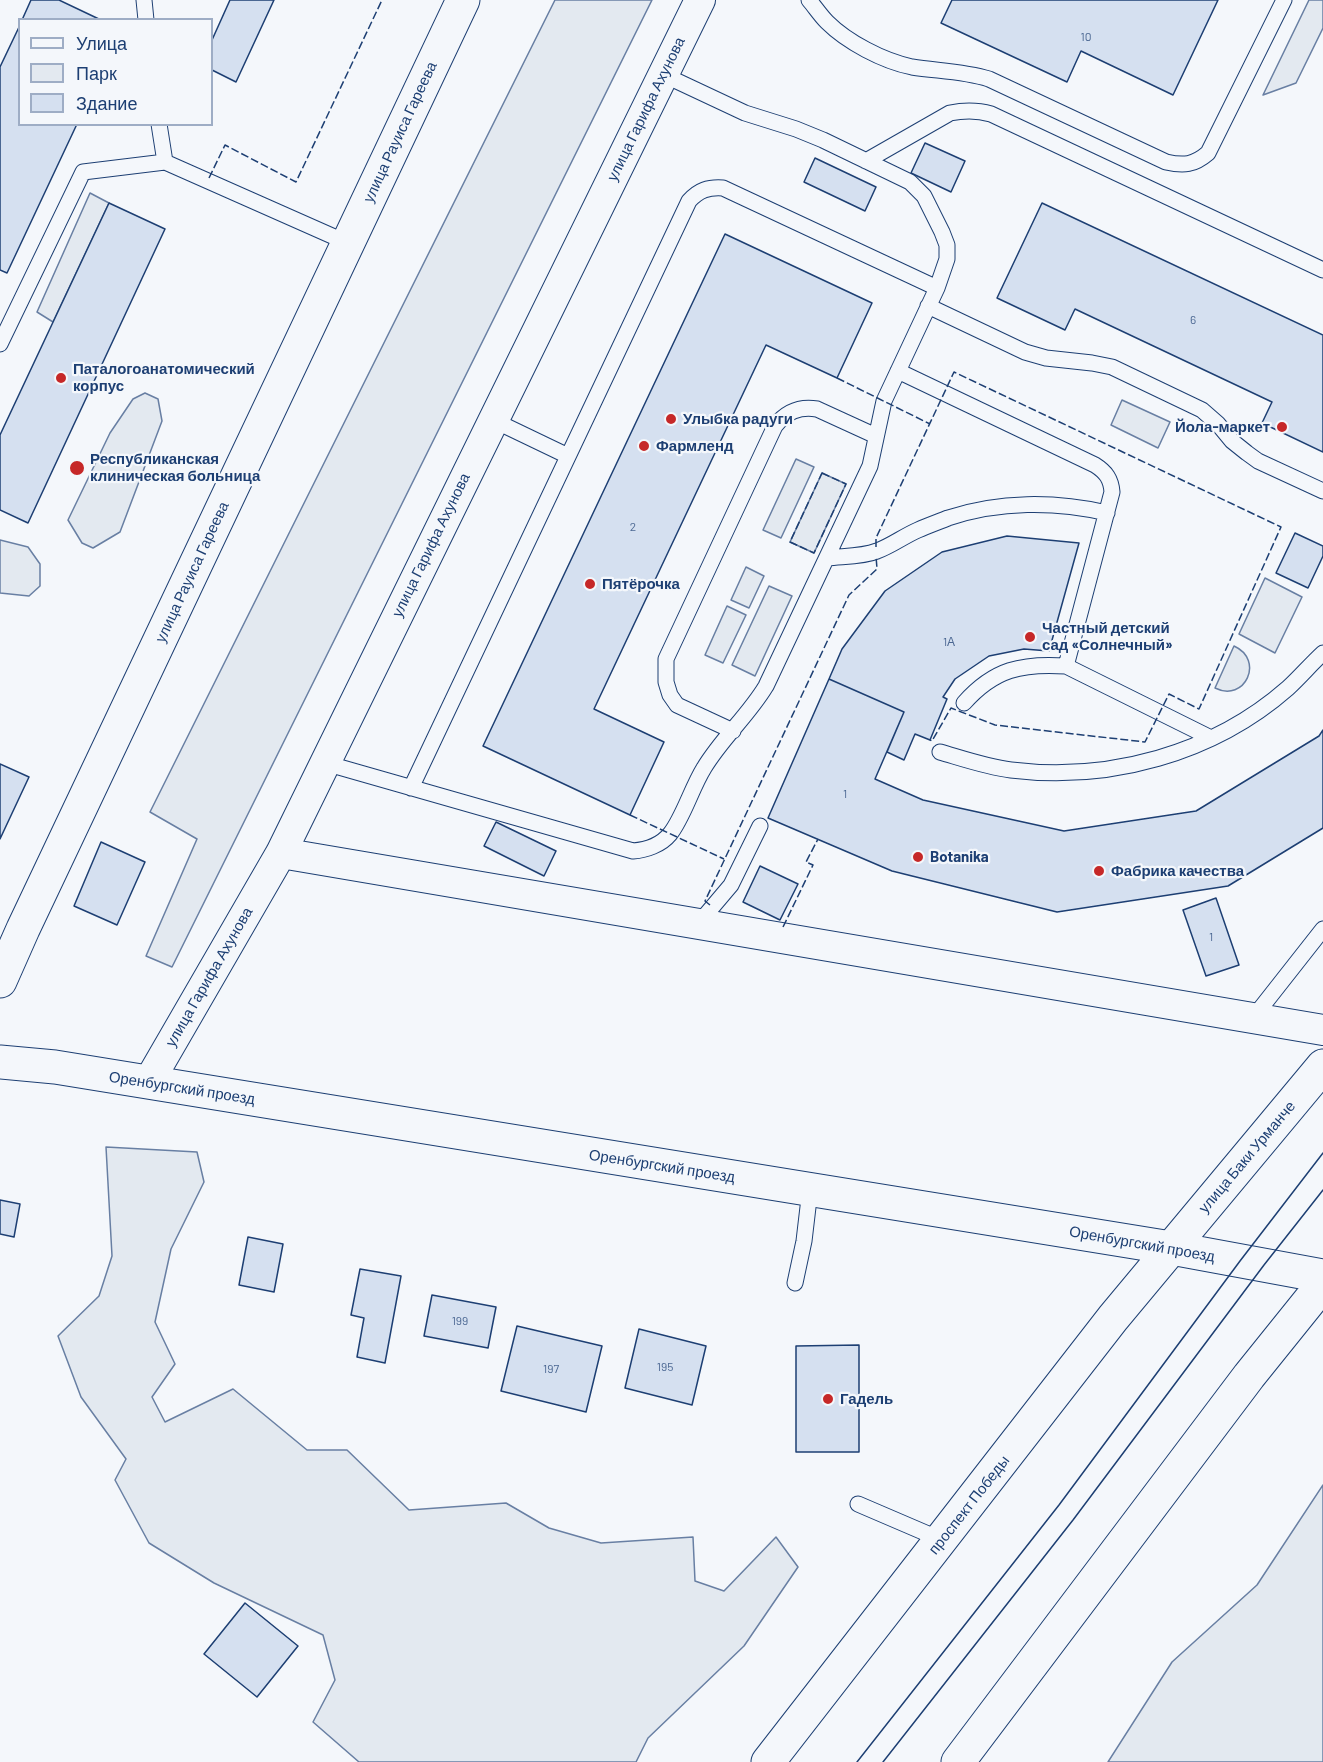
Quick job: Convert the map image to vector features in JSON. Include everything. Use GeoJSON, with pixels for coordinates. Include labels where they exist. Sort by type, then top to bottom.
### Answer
{"type":"FeatureCollection","features":[{"type":"Feature","properties":{"kind":"main road","name":"улица Рауиса Гареева"},"geometry":{"type":"LineString","coordinates":[[0,981],[463,0]]}},
{"type":"Feature","properties":{"kind":"main road","name":"Оренбургский проезд"},"geometry":{"type":"LineString","coordinates":[[0,1062],[55,1067],[1171,1248],[1323,1276]]}},
{"type":"Feature","properties":{"kind":"main road","name":"улица Баки Урманче"},"geometry":{"type":"LineString","coordinates":[[1171,1248],[1323,1066]]}},
{"type":"Feature","properties":{"kind":"main road","name":"проспект Победы"},"geometry":{"type":"LineString","coordinates":[[768,1762],[1113,1318],[1171,1248]]}},
{"type":"Feature","properties":{"kind":"main road"},"geometry":{"type":"LineString","coordinates":[[958,1762],[1249,1376],[1323,1284]]}},
{"type":"Feature","properties":{"kind":"street","name":"улица Гарифа Ахунова"},"geometry":{"type":"LineString","coordinates":[[148,1083],[281,853],[700,0]]}},
{"type":"Feature","properties":{"kind":"street"},"geometry":{"type":"LineString","coordinates":[[281,853],[1323,1030]]}},
{"type":"Feature","properties":{"kind":"lane"},"geometry":{"type":"LineString","coordinates":[[144,0],[146,18]]}},
{"type":"Feature","properties":{"kind":"lane"},"geometry":{"type":"LineString","coordinates":[[809,0],[841,34],[885,58],[910,66],[965,72],[989,79],[1167,162],[1180,165],[1191,164],[1208,153],[1284,0]]}},
{"type":"Feature","properties":{"kind":"lane"},"geometry":{"type":"LineString","coordinates":[[325,763],[633,851],[643,850],[661,843],[670,834],[705,766],[744,718],[766,686],[870,466],[884,401],[937,288],[947,259],[947,245],[924,196],[910,182],[802,132],[745,113],[664,75]]}},
{"type":"Feature","properties":{"kind":"lane"},"geometry":{"type":"LineString","coordinates":[[866,161],[950,113],[972,110],[991,114],[1323,270]]}},
{"type":"Feature","properties":{"kind":"lane"},"geometry":{"type":"LineString","coordinates":[[159,126],[165,162]]}},
{"type":"Feature","properties":{"kind":"lane"},"geometry":{"type":"LineString","coordinates":[[0,344],[83,172],[165,162],[348,243]]}},
{"type":"Feature","properties":{"kind":"lane"},"geometry":{"type":"LineString","coordinates":[[411,788],[689,201],[697,192],[714,187],[723,188],[937,288]]}},
{"type":"Feature","properties":{"kind":"lane"},"geometry":{"type":"LineString","coordinates":[[928,306],[1025,352],[1046,358],[1113,367],[1202,410],[1232,441],[1258,461],[1323,491]]}},
{"type":"Feature","properties":{"kind":"lane"},"geometry":{"type":"LineString","coordinates":[[898,371],[1103,470],[1109,477],[1113,492],[1066,666]]}},
{"type":"Feature","properties":{"kind":"lane"},"geometry":{"type":"LineString","coordinates":[[732,731],[677,705],[670,695],[666,682],[666,659],[775,426],[788,413],[807,407],[817,409],[876,436]]}},
{"type":"Feature","properties":{"kind":"lane"},"geometry":{"type":"LineString","coordinates":[[493,420],[568,456]]}},
{"type":"Feature","properties":{"kind":"lane"},"geometry":{"type":"LineString","coordinates":[[827,558],[861,555],[876,551],[918,530],[982,509],[1050,504],[1107,513]]}},
{"type":"Feature","properties":{"kind":"lane"},"geometry":{"type":"LineString","coordinates":[[940,752],[1010,770],[1055,773],[1092,771],[1139,764],[1172,754],[1211,738],[1252,715],[1287,688],[1323,653]]}},
{"type":"Feature","properties":{"kind":"lane"},"geometry":{"type":"LineString","coordinates":[[963,703],[974,691],[992,678],[1013,669],[1040,664],[1066,666],[1211,738]]}},
{"type":"Feature","properties":{"kind":"lane"},"geometry":{"type":"LineString","coordinates":[[698,924],[731,885],[760,826]]}},
{"type":"Feature","properties":{"kind":"lane"},"geometry":{"type":"LineString","coordinates":[[1253,1018],[1323,929]]}},
{"type":"Feature","properties":{"kind":"lane"},"geometry":{"type":"LineString","coordinates":[[795,1283],[804,1241],[810,1190]]}},
{"type":"Feature","properties":{"kind":"lane"},"geometry":{"type":"LineString","coordinates":[[858,1504],[942,1540]]}},
{"type":"Feature","properties":{"kind":"green space"},"geometry":{"type":"Polygon","coordinates":[[[555,0],[652,0],[172,967],[146,956],[197,839],[150,812],[555,0]]]}},
{"type":"Feature","properties":{"kind":"green space"},"geometry":{"type":"Polygon","coordinates":[[[1309,0],[1323,0],[1323,28],[1296,83],[1263,95],[1309,0]]]}},
{"type":"Feature","properties":{"kind":"green space"},"geometry":{"type":"Polygon","coordinates":[[[90,193],[109,203],[53,322],[37,312],[90,193]]]}},
{"type":"Feature","properties":{"kind":"green space"},"geometry":{"type":"Polygon","coordinates":[[[145,393],[158,399],[162,421],[120,532],[93,548],[82,543],[68,520],[110,433],[133,399],[145,393]]]}},
{"type":"Feature","properties":{"kind":"green space"},"geometry":{"type":"Polygon","coordinates":[[[1122,400],[1170,422],[1158,448],[1111,425],[1122,400]]]}},
{"type":"Feature","properties":{"kind":"green space"},"geometry":{"type":"Polygon","coordinates":[[[796,459],[814,467],[781,538],[763,530],[796,459]]]}},
{"type":"Feature","properties":{"kind":"green space"},"geometry":{"type":"Polygon","coordinates":[[[822,473],[846,484],[814,553],[790,542],[822,473]]]}},
{"type":"Feature","properties":{"kind":"green space"},"geometry":{"type":"Polygon","coordinates":[[[0,540],[28,547],[40,564],[40,586],[29,596],[0,593],[0,540]]]}},
{"type":"Feature","properties":{"kind":"green space"},"geometry":{"type":"Polygon","coordinates":[[[746,567],[764,576],[749,608],[731,600],[746,567]]]}},
{"type":"Feature","properties":{"kind":"green space"},"geometry":{"type":"Polygon","coordinates":[[[1265,578],[1302,597],[1275,653],[1239,634],[1265,578]]]}},
{"type":"Feature","properties":{"kind":"green space"},"geometry":{"type":"Polygon","coordinates":[[[769,586],[792,596],[755,676],[732,665],[769,586]]]}},
{"type":"Feature","properties":{"kind":"green space"},"geometry":{"type":"Polygon","coordinates":[[[727,606],[746,615],[723,663],[705,655],[727,606]]]}},
{"type":"Feature","properties":{"kind":"green space"},"geometry":{"type":"Polygon","coordinates":[[[1234,646],[1243,652],[1248,661],[1250,669],[1247,678],[1235,690],[1226,691],[1215,688],[1234,646]]]}},
{"type":"Feature","properties":{"kind":"green space"},"geometry":{"type":"Polygon","coordinates":[[[106,1147],[197,1152],[204,1182],[171,1249],[155,1322],[175,1364],[152,1397],[165,1422],[233,1389],[307,1450],[347,1450],[409,1510],[506,1503],[549,1528],[601,1543],[693,1537],[695,1581],[724,1591],[776,1537],[798,1567],[744,1646],[648,1738],[636,1762],[359,1762],[313,1722],[335,1680],[323,1635],[214,1583],[149,1543],[115,1480],[126,1459],[81,1397],[58,1336],[99,1296],[112,1256],[106,1147]]]}},
{"type":"Feature","properties":{"kind":"green space"},"geometry":{"type":"Polygon","coordinates":[[[1323,1485],[1323,1762],[1108,1762],[1172,1662],[1257,1585],[1323,1485]]]}},
{"type":"Feature","properties":{"kind":"building"},"geometry":{"type":"Polygon","coordinates":[[[31,0],[59,0],[97,18],[23,18],[31,0]]]}},
{"type":"Feature","properties":{"kind":"building"},"geometry":{"type":"Polygon","coordinates":[[[230,0],[274,0],[236,82],[213,70],[213,38],[230,0]]]}},
{"type":"Feature","properties":{"kind":"building"},"geometry":{"type":"Polygon","coordinates":[[[952,0],[1218,0],[1173,95],[1081,51],[1067,82],[941,23],[952,0]]]}},
{"type":"Feature","properties":{"kind":"building"},"geometry":{"type":"Polygon","coordinates":[[[18,29],[18,126],[76,126],[7,273],[0,270],[0,67],[18,29]]]}},
{"type":"Feature","properties":{"kind":"building"},"geometry":{"type":"Polygon","coordinates":[[[925,143],[965,161],[951,192],[911,173],[925,143]]]}},
{"type":"Feature","properties":{"kind":"building"},"geometry":{"type":"Polygon","coordinates":[[[815,158],[876,187],[865,211],[804,182],[815,158]]]}},
{"type":"Feature","properties":{"kind":"building","name":"Паталогоанатомический корпус"},"geometry":{"type":"Polygon","coordinates":[[[109,203],[165,229],[28,523],[0,510],[0,435],[109,203]]]}},
{"type":"Feature","properties":{"kind":"building"},"geometry":{"type":"Polygon","coordinates":[[[1042,203],[1323,335],[1323,452],[1262,423],[1272,402],[1075,309],[1065,330],[997,298],[1042,203]]]}},
{"type":"Feature","properties":{"kind":"building"},"geometry":{"type":"Polygon","coordinates":[[[725,234],[872,303],[837,378],[766,345],[594,709],[664,742],[630,815],[483,746],[725,234]]]}},
{"type":"Feature","properties":{"kind":"building"},"geometry":{"type":"Polygon","coordinates":[[[1295,533],[1323,546],[1323,556],[1308,588],[1276,573],[1295,533]]]}},
{"type":"Feature","properties":{"kind":"building"},"geometry":{"type":"Polygon","coordinates":[[[1007,536],[1079,543],[1049,651],[1024,649],[989,656],[955,679],[943,697],[947,699],[930,740],[915,734],[904,760],[887,752],[904,712],[829,679],[842,649],[885,591],[942,552],[1007,536]]]}},
{"type":"Feature","properties":{"kind":"building"},"geometry":{"type":"Polygon","coordinates":[[[829,679],[904,712],[875,779],[923,800],[1064,831],[1196,811],[1319,736],[1323,730],[1323,828],[1228,886],[1057,912],[892,871],[768,818],[829,679]]]}},
{"type":"Feature","properties":{"kind":"building"},"geometry":{"type":"Polygon","coordinates":[[[0,764],[29,777],[0,839],[0,764]]]}},
{"type":"Feature","properties":{"kind":"building"},"geometry":{"type":"Polygon","coordinates":[[[496,822],[556,851],[544,876],[484,846],[496,822]]]}},
{"type":"Feature","properties":{"kind":"building"},"geometry":{"type":"Polygon","coordinates":[[[101,842],[145,862],[117,925],[74,906],[101,842]]]}},
{"type":"Feature","properties":{"kind":"building"},"geometry":{"type":"Polygon","coordinates":[[[760,866],[798,884],[780,920],[743,902],[760,866]]]}},
{"type":"Feature","properties":{"kind":"building"},"geometry":{"type":"Polygon","coordinates":[[[1216,898],[1239,965],[1206,976],[1183,910],[1216,898]]]}},
{"type":"Feature","properties":{"kind":"building"},"geometry":{"type":"Polygon","coordinates":[[[0,1200],[20,1204],[14,1237],[0,1234],[0,1200]]]}},
{"type":"Feature","properties":{"kind":"building"},"geometry":{"type":"Polygon","coordinates":[[[248,1237],[283,1244],[274,1292],[239,1285],[248,1237]]]}},
{"type":"Feature","properties":{"kind":"building"},"geometry":{"type":"Polygon","coordinates":[[[360,1269],[401,1276],[385,1363],[357,1357],[364,1318],[351,1315],[360,1269]]]}},
{"type":"Feature","properties":{"kind":"building"},"geometry":{"type":"Polygon","coordinates":[[[432,1295],[496,1307],[488,1348],[424,1336],[432,1295]]]}},
{"type":"Feature","properties":{"kind":"building"},"geometry":{"type":"Polygon","coordinates":[[[517,1326],[602,1346],[586,1412],[501,1391],[517,1326]]]}},
{"type":"Feature","properties":{"kind":"building"},"geometry":{"type":"Polygon","coordinates":[[[639,1329],[706,1346],[692,1405],[625,1388],[639,1329]]]}},
{"type":"Feature","properties":{"kind":"building","name":"Гадель"},"geometry":{"type":"Polygon","coordinates":[[[859,1345],[859,1452],[796,1452],[796,1346],[859,1345]]]}},
{"type":"Feature","properties":{"kind":"building"},"geometry":{"type":"Polygon","coordinates":[[[245,1603],[298,1646],[257,1697],[204,1654],[245,1603]]]}},
{"type":"Feature","properties":{"kind":"tram line"},"geometry":{"type":"LineString","coordinates":[[857,1762],[1059,1505],[1323,1153]]}},
{"type":"Feature","properties":{"kind":"tram line"},"geometry":{"type":"LineString","coordinates":[[883,1762],[1073,1520],[1323,1190]]}},
{"type":"Feature","properties":{"kind":"fence"},"geometry":{"type":"LineString","coordinates":[[209,178],[225,145],[296,182],[382,0]]}},
{"type":"Feature","properties":{"kind":"fence"},"geometry":{"type":"LineString","coordinates":[[876,547],[876,538],[954,372],[1281,527],[1199,709],[1169,694],[1145,742],[995,725],[951,708],[932,741],[930,740]]}},
{"type":"Feature","properties":{"kind":"fence"},"geometry":{"type":"LineString","coordinates":[[837,378],[930,424]]}},
{"type":"Feature","properties":{"kind":"fence"},"geometry":{"type":"LineString","coordinates":[[822,473],[846,484],[814,553],[790,542],[822,473]]}},
{"type":"Feature","properties":{"kind":"fence"},"geometry":{"type":"LineString","coordinates":[[710,905],[705,901],[849,595],[877,569],[876,556]]}},
{"type":"Feature","properties":{"kind":"fence"},"geometry":{"type":"LineString","coordinates":[[630,815],[724,859]]}},
{"type":"Feature","properties":{"kind":"fence"},"geometry":{"type":"LineString","coordinates":[[783,927],[813,865],[806,862],[818,839]]}},
{"type":"Feature","properties":{"kind":"place","name":"Паталогоанатомический корпус"},"geometry":{"type":"Point","coordinates":[61,378]}},
{"type":"Feature","properties":{"kind":"place","name":"Улыбка радуги"},"geometry":{"type":"Point","coordinates":[671,419]}},
{"type":"Feature","properties":{"kind":"place","name":"Йола-маркет"},"geometry":{"type":"Point","coordinates":[1282,427]}},
{"type":"Feature","properties":{"kind":"place","name":"Фармленд"},"geometry":{"type":"Point","coordinates":[644,446]}},
{"type":"Feature","properties":{"kind":"place","name":"Республиканская клиническая больница"},"geometry":{"type":"Point","coordinates":[77,468]}},
{"type":"Feature","properties":{"kind":"place","name":"Пятёрочка"},"geometry":{"type":"Point","coordinates":[590,584]}},
{"type":"Feature","properties":{"kind":"place","name":"Частный детский сад «Солнечный»"},"geometry":{"type":"Point","coordinates":[1030,637]}},
{"type":"Feature","properties":{"kind":"place","name":"Botanika"},"geometry":{"type":"Point","coordinates":[918,857]}},
{"type":"Feature","properties":{"kind":"place","name":"Фабрика качества"},"geometry":{"type":"Point","coordinates":[1099,871]}},
{"type":"Feature","properties":{"kind":"place","name":"Гадель"},"geometry":{"type":"Point","coordinates":[828,1399]}}]}
